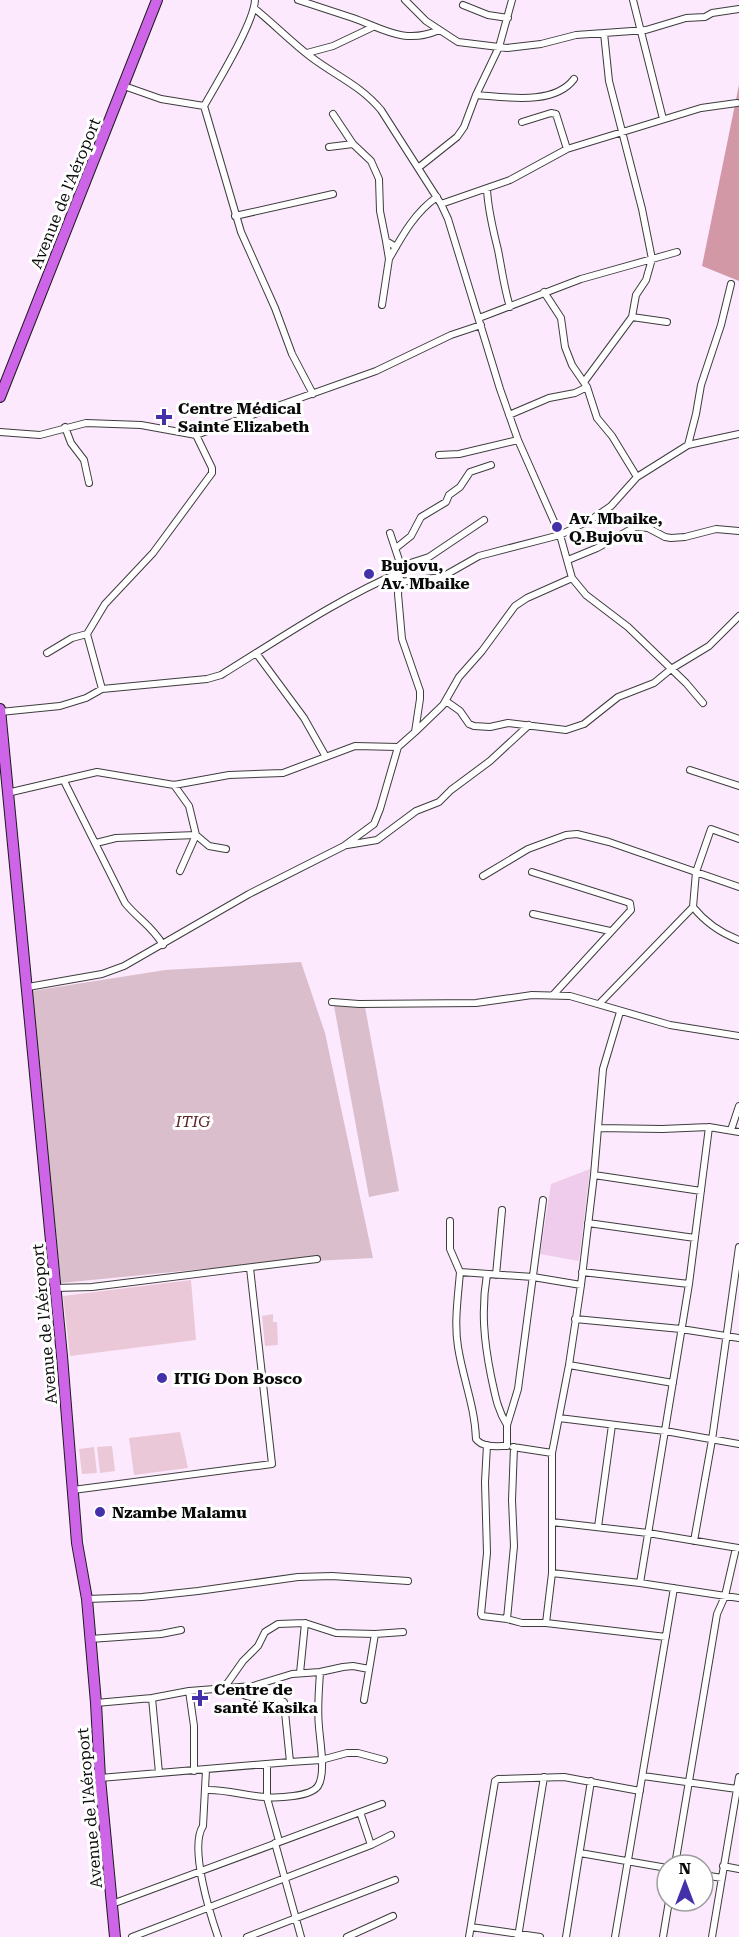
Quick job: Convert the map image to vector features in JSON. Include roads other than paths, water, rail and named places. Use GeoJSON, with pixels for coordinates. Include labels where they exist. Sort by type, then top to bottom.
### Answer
{"type":"FeatureCollection","features":[{"type":"Feature","properties":{"kind":"highway","name":"Avenue de l'Aéroport"},"geometry":{"type":"LineString","coordinates":[[0,397],[157,0]]}},
{"type":"Feature","properties":{"kind":"highway","name":"Avenue de l'Aéroport"},"geometry":{"type":"LineString","coordinates":[[0,711],[28,987],[77,1543],[87,1599],[100,1778],[115,1937]]}},
{"type":"Feature","properties":{"kind":"street"},"geometry":{"type":"LineString","coordinates":[[255,0],[254,8],[204,106],[235,216],[275,308],[292,354],[313,394]]}},
{"type":"Feature","properties":{"kind":"street"},"geometry":{"type":"LineString","coordinates":[[298,0],[406,37],[417,37],[439,30]]}},
{"type":"Feature","properties":{"kind":"street"},"geometry":{"type":"LineString","coordinates":[[405,0],[414,11],[458,42],[518,48],[576,35],[640,31],[686,18],[705,17],[712,13],[739,9]]}},
{"type":"Feature","properties":{"kind":"street"},"geometry":{"type":"LineString","coordinates":[[418,168],[457,137],[464,127],[476,95],[499,47],[513,0]]}},
{"type":"Feature","properties":{"kind":"street"},"geometry":{"type":"LineString","coordinates":[[633,0],[663,119]]}},
{"type":"Feature","properties":{"kind":"street"},"geometry":{"type":"LineString","coordinates":[[463,5],[488,15],[508,18]]}},
{"type":"Feature","properties":{"kind":"street"},"geometry":{"type":"LineString","coordinates":[[254,8],[307,53],[344,76],[374,101],[439,200],[509,415],[560,535],[572,578],[586,595],[628,627],[703,703]]}},
{"type":"Feature","properties":{"kind":"street"},"geometry":{"type":"LineString","coordinates":[[307,53],[333,46],[373,27]]}},
{"type":"Feature","properties":{"kind":"street"},"geometry":{"type":"LineString","coordinates":[[509,415],[549,398],[575,393],[586,385],[632,317],[636,295],[646,280],[652,259],[646,225],[609,81],[604,33]]}},
{"type":"Feature","properties":{"kind":"street"},"geometry":{"type":"LineString","coordinates":[[476,95],[542,96],[568,87],[574,79]]}},
{"type":"Feature","properties":{"kind":"street"},"geometry":{"type":"LineString","coordinates":[[124,86],[161,99],[204,106]]}},
{"type":"Feature","properties":{"kind":"street"},"geometry":{"type":"LineString","coordinates":[[389,259],[423,206],[487,189],[510,180],[567,150],[701,108],[736,103]]}},
{"type":"Feature","properties":{"kind":"street"},"geometry":{"type":"LineString","coordinates":[[522,122],[551,113],[556,114],[567,150]]}},
{"type":"Feature","properties":{"kind":"street"},"geometry":{"type":"LineString","coordinates":[[333,114],[354,144],[371,161],[379,179],[380,211],[389,259],[382,305]]}},
{"type":"Feature","properties":{"kind":"street"},"geometry":{"type":"LineString","coordinates":[[329,147],[354,144]]}},
{"type":"Feature","properties":{"kind":"street"},"geometry":{"type":"LineString","coordinates":[[487,189],[489,217],[503,285],[510,307]]}},
{"type":"Feature","properties":{"kind":"street"},"geometry":{"type":"LineString","coordinates":[[235,216],[333,194]]}},
{"type":"Feature","properties":{"kind":"street"},"geometry":{"type":"LineString","coordinates":[[386,241],[396,247]]}},
{"type":"Feature","properties":{"kind":"street"},"geometry":{"type":"LineString","coordinates":[[0,432],[40,435],[86,423],[141,425],[196,435],[376,371],[544,292],[580,279],[677,252]]}},
{"type":"Feature","properties":{"kind":"street"},"geometry":{"type":"LineString","coordinates":[[688,445],[701,384],[721,325],[731,284]]}},
{"type":"Feature","properties":{"kind":"street"},"geometry":{"type":"LineString","coordinates":[[544,292],[561,318],[568,356],[586,385],[597,418],[612,436],[638,477]]}},
{"type":"Feature","properties":{"kind":"street"},"geometry":{"type":"LineString","coordinates":[[632,317],[667,322]]}},
{"type":"Feature","properties":{"kind":"street"},"geometry":{"type":"LineString","coordinates":[[65,427],[71,443],[84,460],[89,483]]}},
{"type":"Feature","properties":{"kind":"street"},"geometry":{"type":"LineString","coordinates":[[400,582],[442,577],[479,556],[560,535],[587,522],[610,506],[638,477],[688,445],[739,434]]}},
{"type":"Feature","properties":{"kind":"street"},"geometry":{"type":"LineString","coordinates":[[47,654],[72,638],[87,634],[105,604],[153,553],[212,473],[212,468],[196,435]]}},
{"type":"Feature","properties":{"kind":"street"},"geometry":{"type":"LineString","coordinates":[[439,455],[459,454],[518,440]]}},
{"type":"Feature","properties":{"kind":"street"},"geometry":{"type":"LineString","coordinates":[[396,548],[409,539],[422,517],[446,502],[449,495],[460,487],[470,472],[491,465]]}},
{"type":"Feature","properties":{"kind":"street"},"geometry":{"type":"LineString","coordinates":[[0,711],[60,706],[86,698],[102,689],[215,677],[401,569],[429,557],[484,520]]}},
{"type":"Feature","properties":{"kind":"street"},"geometry":{"type":"LineString","coordinates":[[568,560],[597,548],[635,527],[648,528],[671,538],[716,529],[739,531]]}},
{"type":"Feature","properties":{"kind":"street"},"geometry":{"type":"LineString","coordinates":[[390,533],[401,569],[398,594],[402,639],[420,691],[415,732]]}},
{"type":"Feature","properties":{"kind":"street"},"geometry":{"type":"LineString","coordinates":[[28,987],[113,970],[163,945],[249,894],[344,846],[374,824],[378,818],[398,747],[446,701],[459,677],[482,651],[515,606],[527,598],[572,578]]}},
{"type":"Feature","properties":{"kind":"street"},"geometry":{"type":"LineString","coordinates":[[446,701],[460,711],[469,724],[474,726],[489,727],[508,723],[566,730],[584,724],[618,697],[654,683],[671,669],[709,645],[739,616]]}},
{"type":"Feature","properties":{"kind":"street"},"geometry":{"type":"LineString","coordinates":[[87,634],[102,689]]}},
{"type":"Feature","properties":{"kind":"street"},"geometry":{"type":"LineString","coordinates":[[256,653],[304,718],[326,757]]}},
{"type":"Feature","properties":{"kind":"street"},"geometry":{"type":"LineString","coordinates":[[344,846],[377,840],[416,811],[439,802],[451,790],[490,761],[529,725]]}},
{"type":"Feature","properties":{"kind":"street"},"geometry":{"type":"LineString","coordinates":[[7,793],[102,772],[174,785],[229,775],[283,774],[355,746],[398,747]]}},
{"type":"Feature","properties":{"kind":"street"},"geometry":{"type":"LineString","coordinates":[[690,770],[739,786]]}},
{"type":"Feature","properties":{"kind":"street"},"geometry":{"type":"LineString","coordinates":[[64,781],[126,903],[138,919],[154,929],[163,945]]}},
{"type":"Feature","properties":{"kind":"street"},"geometry":{"type":"LineString","coordinates":[[174,785],[189,806],[196,835],[209,846],[226,849]]}},
{"type":"Feature","properties":{"kind":"street"},"geometry":{"type":"LineString","coordinates":[[599,1004],[693,908],[696,872],[711,829],[739,838]]}},
{"type":"Feature","properties":{"kind":"street"},"geometry":{"type":"LineString","coordinates":[[483,876],[528,849],[566,835],[577,834],[739,887]]}},
{"type":"Feature","properties":{"kind":"street"},"geometry":{"type":"LineString","coordinates":[[96,843],[116,838],[196,835]]}},
{"type":"Feature","properties":{"kind":"street"},"geometry":{"type":"LineString","coordinates":[[180,871],[196,835]]}},
{"type":"Feature","properties":{"kind":"street"},"geometry":{"type":"LineString","coordinates":[[532,872],[630,903],[631,910],[553,995]]}},
{"type":"Feature","properties":{"kind":"street"},"geometry":{"type":"LineString","coordinates":[[693,908],[703,919],[720,931],[739,940]]}},
{"type":"Feature","properties":{"kind":"street"},"geometry":{"type":"LineString","coordinates":[[533,914],[610,931]]}},
{"type":"Feature","properties":{"kind":"street"},"geometry":{"type":"LineString","coordinates":[[332,1002],[359,1004],[476,1003],[532,995],[570,996],[670,1025],[739,1036]]}},
{"type":"Feature","properties":{"kind":"street"},"geometry":{"type":"LineString","coordinates":[[546,1623],[552,1573],[552,1453],[581,1285],[603,1070],[620,1012]]}},
{"type":"Feature","properties":{"kind":"street"},"geometry":{"type":"LineString","coordinates":[[731,1130],[739,1106]]}},
{"type":"Feature","properties":{"kind":"street"},"geometry":{"type":"LineString","coordinates":[[598,1128],[709,1127],[739,1132]]}},
{"type":"Feature","properties":{"kind":"street"},"geometry":{"type":"LineString","coordinates":[[640,1583],[689,1284],[709,1127]]}},
{"type":"Feature","properties":{"kind":"street"},"geometry":{"type":"LineString","coordinates":[[594,1175],[701,1191]]}},
{"type":"Feature","properties":{"kind":"street"},"geometry":{"type":"LineString","coordinates":[[507,1446],[507,1425],[518,1389],[543,1200]]}},
{"type":"Feature","properties":{"kind":"street"},"geometry":{"type":"LineString","coordinates":[[496,1275],[502,1210]]}},
{"type":"Feature","properties":{"kind":"street"},"geometry":{"type":"LineString","coordinates":[[450,1221],[450,1249],[459,1272],[456,1323],[458,1349],[474,1410],[476,1439],[487,1445],[552,1453]]}},
{"type":"Feature","properties":{"kind":"street"},"geometry":{"type":"LineString","coordinates":[[588,1223],[695,1238]]}},
{"type":"Feature","properties":{"kind":"street"},"geometry":{"type":"LineString","coordinates":[[694,1541],[712,1440],[739,1247]]}},
{"type":"Feature","properties":{"kind":"street"},"geometry":{"type":"LineString","coordinates":[[55,1288],[92,1287],[317,1259]]}},
{"type":"Feature","properties":{"kind":"street"},"geometry":{"type":"LineString","coordinates":[[73,1490],[272,1464],[250,1268]]}},
{"type":"Feature","properties":{"kind":"street"},"geometry":{"type":"LineString","coordinates":[[459,1272],[533,1277],[581,1285]]}},
{"type":"Feature","properties":{"kind":"street"},"geometry":{"type":"LineString","coordinates":[[582,1272],[689,1284]]}},
{"type":"Feature","properties":{"kind":"street"},"geometry":{"type":"LineString","coordinates":[[487,1274],[483,1298],[483,1325],[496,1402],[507,1425]]}},
{"type":"Feature","properties":{"kind":"street"},"geometry":{"type":"LineString","coordinates":[[575,1318],[681,1329],[739,1338]]}},
{"type":"Feature","properties":{"kind":"street"},"geometry":{"type":"LineString","coordinates":[[569,1365],[673,1383]]}},
{"type":"Feature","properties":{"kind":"street"},"geometry":{"type":"LineString","coordinates":[[559,1418],[665,1431],[739,1444]]}},
{"type":"Feature","properties":{"kind":"street"},"geometry":{"type":"LineString","coordinates":[[598,1527],[612,1425]]}},
{"type":"Feature","properties":{"kind":"street"},"geometry":{"type":"LineString","coordinates":[[487,1445],[485,1482],[487,1553],[481,1614],[522,1623],[546,1623],[666,1637]]}},
{"type":"Feature","properties":{"kind":"street"},"geometry":{"type":"LineString","coordinates":[[507,1619],[514,1546],[512,1500],[514,1447]]}},
{"type":"Feature","properties":{"kind":"street"},"geometry":{"type":"LineString","coordinates":[[552,1522],[648,1533],[737,1548],[725,1596],[717,1614],[677,1853]]}},
{"type":"Feature","properties":{"kind":"street"},"geometry":{"type":"LineString","coordinates":[[552,1573],[739,1598]]}},
{"type":"Feature","properties":{"kind":"street"},"geometry":{"type":"LineString","coordinates":[[87,1599],[142,1597],[298,1577],[352,1577],[408,1581]]}},
{"type":"Feature","properties":{"kind":"street"},"geometry":{"type":"LineString","coordinates":[[615,1937],[674,1588]]}},
{"type":"Feature","properties":{"kind":"street"},"geometry":{"type":"LineString","coordinates":[[300,1673],[305,1623]]}},
{"type":"Feature","properties":{"kind":"street"},"geometry":{"type":"LineString","coordinates":[[224,1688],[243,1661],[258,1646],[268,1629],[278,1624],[305,1623],[336,1633],[403,1632]]}},
{"type":"Feature","properties":{"kind":"street"},"geometry":{"type":"LineString","coordinates":[[90,1639],[161,1634],[181,1630]]}},
{"type":"Feature","properties":{"kind":"street"},"geometry":{"type":"LineString","coordinates":[[364,1700],[375,1634]]}},
{"type":"Feature","properties":{"kind":"street"},"geometry":{"type":"LineString","coordinates":[[96,1703],[152,1698],[189,1691],[253,1686],[300,1673],[354,1666],[369,1669]]}},
{"type":"Feature","properties":{"kind":"street"},"geometry":{"type":"LineString","coordinates":[[206,1790],[235,1791],[267,1798],[303,1795],[312,1792],[318,1786],[322,1744],[318,1698],[320,1672]]}},
{"type":"Feature","properties":{"kind":"street"},"geometry":{"type":"LineString","coordinates":[[240,1687],[242,1694],[249,1698],[279,1698],[284,1702],[290,1762]]}},
{"type":"Feature","properties":{"kind":"street"},"geometry":{"type":"LineString","coordinates":[[189,1691],[194,1726],[194,1771]]}},
{"type":"Feature","properties":{"kind":"street"},"geometry":{"type":"LineString","coordinates":[[152,1698],[159,1773]]}},
{"type":"Feature","properties":{"kind":"street"},"geometry":{"type":"LineString","coordinates":[[100,1778],[267,1766],[321,1760],[339,1754],[358,1753],[384,1760]]}},
{"type":"Feature","properties":{"kind":"street"},"geometry":{"type":"LineString","coordinates":[[267,1766],[267,1798],[284,1879],[301,1937]]}},
{"type":"Feature","properties":{"kind":"street"},"geometry":{"type":"LineString","coordinates":[[206,1770],[203,1826],[199,1839],[201,1870],[208,1908],[218,1937]]}},
{"type":"Feature","properties":{"kind":"street"},"geometry":{"type":"LineString","coordinates":[[643,1776],[737,1789]]}},
{"type":"Feature","properties":{"kind":"street"},"geometry":{"type":"LineString","coordinates":[[518,1935],[544,1777]]}},
{"type":"Feature","properties":{"kind":"street"},"geometry":{"type":"LineString","coordinates":[[469,1937],[495,1781],[498,1779],[564,1777],[640,1791]]}},
{"type":"Feature","properties":{"kind":"street"},"geometry":{"type":"LineString","coordinates":[[712,1937],[739,1777]]}},
{"type":"Feature","properties":{"kind":"street"},"geometry":{"type":"LineString","coordinates":[[566,1937],[591,1781]]}},
{"type":"Feature","properties":{"kind":"street"},"geometry":{"type":"LineString","coordinates":[[112,1904],[382,1804]]}},
{"type":"Feature","properties":{"kind":"street"},"geometry":{"type":"LineString","coordinates":[[360,1812],[371,1845]]}},
{"type":"Feature","properties":{"kind":"street"},"geometry":{"type":"LineString","coordinates":[[132,1937],[371,1845],[391,1835]]}},
{"type":"Feature","properties":{"kind":"street"},"geometry":{"type":"LineString","coordinates":[[580,1853],[655,1866]]}},
{"type":"Feature","properties":{"kind":"street"},"geometry":{"type":"LineString","coordinates":[[723,1866],[739,1869]]}},
{"type":"Feature","properties":{"kind":"street"},"geometry":{"type":"LineString","coordinates":[[715,1877],[722,1878]]}},
{"type":"Feature","properties":{"kind":"street"},"geometry":{"type":"LineString","coordinates":[[247,1937],[395,1880]]}},
{"type":"Feature","properties":{"kind":"street"},"geometry":{"type":"LineString","coordinates":[[663,1937],[667,1913]]}},
{"type":"Feature","properties":{"kind":"street"},"geometry":{"type":"LineString","coordinates":[[347,1937],[393,1916]]}},
{"type":"Feature","properties":{"kind":"street"},"geometry":{"type":"LineString","coordinates":[[471,1927],[540,1937]]}},
{"type":"Feature","properties":{"kind":"place","name":"Centre Médical Sainte Elizabeth"},"geometry":{"type":"Point","coordinates":[164,417]}},
{"type":"Feature","properties":{"kind":"place","name":"Av. Mbaike, Q.Bujovu"},"geometry":{"type":"Point","coordinates":[557,527]}},
{"type":"Feature","properties":{"kind":"place","name":"Bujovu, Av. Mbaike"},"geometry":{"type":"Point","coordinates":[369,574]}},
{"type":"Feature","properties":{"kind":"place","name":"ITIG Don Bosco"},"geometry":{"type":"Point","coordinates":[162,1378]}},
{"type":"Feature","properties":{"kind":"place","name":"Nzambe Malamu"},"geometry":{"type":"Point","coordinates":[100,1512]}},
{"type":"Feature","properties":{"kind":"place","name":"Centre de santé Kasika"},"geometry":{"type":"Point","coordinates":[200,1698]}},
{"type":"Feature","properties":{"kind":"park label","name":"ITIG"},"geometry":{"type":"Point","coordinates":[193,1121]}}]}
